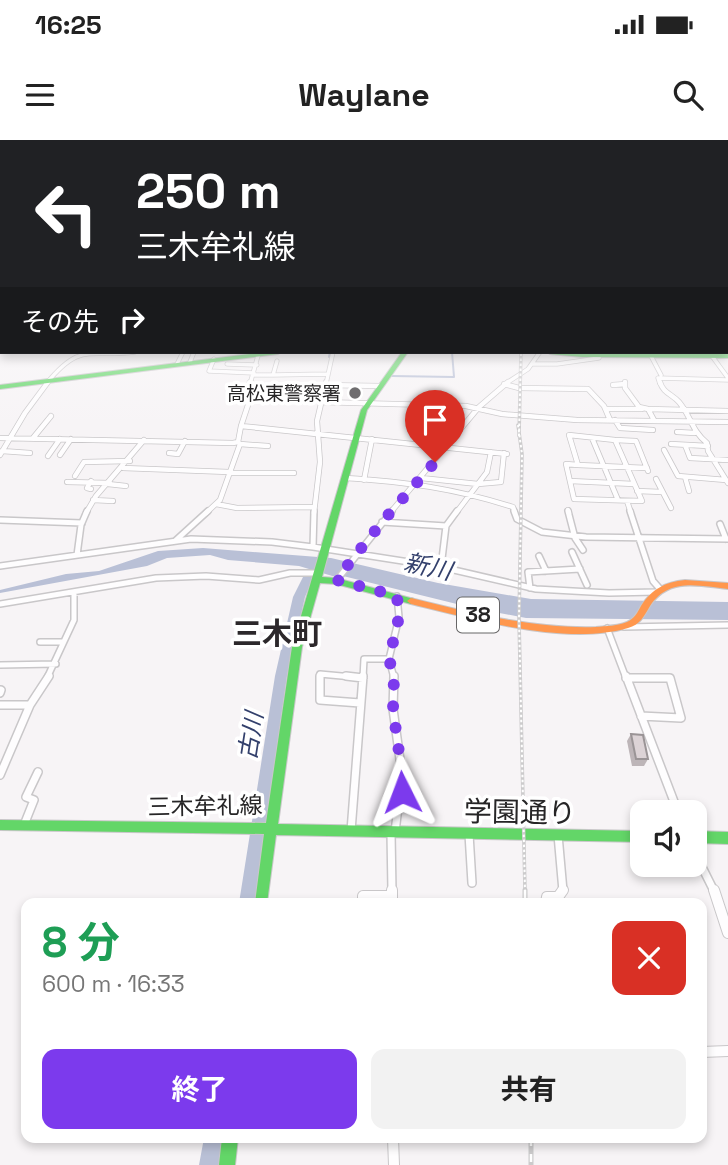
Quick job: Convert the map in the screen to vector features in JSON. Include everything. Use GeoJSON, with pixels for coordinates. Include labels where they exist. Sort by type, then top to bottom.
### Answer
{"type":"FeatureCollection","features":[{"type":"Feature","properties":{"kind":"main road","name":"三木牟礼線"},"geometry":{"type":"LineString","coordinates":[[0,825],[271,829],[297,647],[368,404],[404,354]]}},
{"type":"Feature","properties":{"kind":"main road"},"geometry":{"type":"LineString","coordinates":[[616,354],[728,356]]}},
{"type":"Feature","properties":{"kind":"main road"},"geometry":{"type":"LineString","coordinates":[[0,387],[214,357],[228,361],[277,356]]}},
{"type":"Feature","properties":{"kind":"main road","name":"38"},"geometry":{"type":"LineString","coordinates":[[318,575],[397,596],[542,628],[622,627],[639,619],[656,593]]}},
{"type":"Feature","properties":{"kind":"main road"},"geometry":{"type":"LineString","coordinates":[[656,593],[678,584],[728,586]]}},
{"type":"Feature","properties":{"kind":"main road"},"geometry":{"type":"LineString","coordinates":[[262,898],[271,829]]}},
{"type":"Feature","properties":{"kind":"main road","name":"学園通り"},"geometry":{"type":"LineString","coordinates":[[271,829],[630,836]]}},
{"type":"Feature","properties":{"kind":"main road"},"geometry":{"type":"LineString","coordinates":[[707,837],[728,838]]}},
{"type":"Feature","properties":{"kind":"main road"},"geometry":{"type":"LineString","coordinates":[[227,1165],[229,1143]]}},
{"type":"Feature","properties":{"kind":"street"},"geometry":{"type":"LineString","coordinates":[[1,453],[50,381],[72,357],[80,354]]}},
{"type":"Feature","properties":{"kind":"street"},"geometry":{"type":"LineString","coordinates":[[177,364],[182,354]]}},
{"type":"Feature","properties":{"kind":"street"},"geometry":{"type":"LineString","coordinates":[[190,362],[193,354]]}},
{"type":"Feature","properties":{"kind":"street"},"geometry":{"type":"LineString","coordinates":[[313,547],[314,507],[320,462],[316,433],[320,402],[332,354]]}},
{"type":"Feature","properties":{"kind":"street"},"geometry":{"type":"LineString","coordinates":[[337,579],[479,408],[504,384],[532,364],[539,354]]}},
{"type":"Feature","properties":{"kind":"street"},"geometry":{"type":"LineString","coordinates":[[532,364],[557,364],[599,358],[599,354]]}},
{"type":"Feature","properties":{"kind":"street"},"geometry":{"type":"LineString","coordinates":[[711,354],[728,379]]}},
{"type":"Feature","properties":{"kind":"street"},"geometry":{"type":"LineString","coordinates":[[273,375],[277,356]]}},
{"type":"Feature","properties":{"kind":"street"},"geometry":{"type":"LineString","coordinates":[[651,356],[661,375]]}},
{"type":"Feature","properties":{"kind":"street"},"geometry":{"type":"LineString","coordinates":[[214,357],[209,371],[267,375],[327,374]]}},
{"type":"Feature","properties":{"kind":"street"},"geometry":{"type":"LineString","coordinates":[[258,357],[251,386],[269,387]]}},
{"type":"Feature","properties":{"kind":"street"},"geometry":{"type":"LineString","coordinates":[[225,372],[228,361]]}},
{"type":"Feature","properties":{"kind":"street"},"geometry":{"type":"LineString","coordinates":[[175,541],[216,504],[229,482],[229,472],[249,402],[241,402],[255,374]]}},
{"type":"Feature","properties":{"kind":"street"},"geometry":{"type":"LineString","coordinates":[[263,387],[267,375]]}},
{"type":"Feature","properties":{"kind":"street"},"geometry":{"type":"LineString","coordinates":[[727,481],[712,459],[708,446],[695,433],[679,402],[662,389],[659,378],[728,379]]}},
{"type":"Feature","properties":{"kind":"street"},"geometry":{"type":"LineString","coordinates":[[613,385],[625,383],[639,407],[646,408],[654,420]]}},
{"type":"Feature","properties":{"kind":"street"},"geometry":{"type":"LineString","coordinates":[[504,384],[519,388],[588,389],[620,428],[653,430]]}},
{"type":"Feature","properties":{"kind":"street"},"geometry":{"type":"LineString","coordinates":[[325,385],[380,386]]}},
{"type":"Feature","properties":{"kind":"street"},"geometry":{"type":"LineString","coordinates":[[320,402],[479,408],[502,414],[578,420],[728,422]]}},
{"type":"Feature","properties":{"kind":"street"},"geometry":{"type":"LineString","coordinates":[[606,409],[728,411]]}},
{"type":"Feature","properties":{"kind":"street"},"geometry":{"type":"LineString","coordinates":[[18,452],[51,416]]}},
{"type":"Feature","properties":{"kind":"street"},"geometry":{"type":"LineString","coordinates":[[578,420],[581,436]]}},
{"type":"Feature","properties":{"kind":"street"},"geometry":{"type":"LineString","coordinates":[[718,421],[722,428]]}},
{"type":"Feature","properties":{"kind":"street"},"geometry":{"type":"LineString","coordinates":[[242,426],[506,454],[501,482],[478,484],[421,478]]}},
{"type":"Feature","properties":{"kind":"street"},"geometry":{"type":"LineString","coordinates":[[677,433],[695,433]]}},
{"type":"Feature","properties":{"kind":"street"},"geometry":{"type":"LineString","coordinates":[[578,465],[569,436],[636,441],[647,469],[627,467],[578,465],[566,464],[573,499],[642,501],[637,491],[627,467],[615,440]]}},
{"type":"Feature","properties":{"kind":"street"},"geometry":{"type":"LineString","coordinates":[[0,438],[185,441],[268,446]]}},
{"type":"Feature","properties":{"kind":"street"},"geometry":{"type":"LineString","coordinates":[[592,438],[618,500]]}},
{"type":"Feature","properties":{"kind":"street"},"geometry":{"type":"LineString","coordinates":[[48,456],[60,439]]}},
{"type":"Feature","properties":{"kind":"street"},"geometry":{"type":"LineString","coordinates":[[60,456],[71,439]]}},
{"type":"Feature","properties":{"kind":"street"},"geometry":{"type":"LineString","coordinates":[[364,480],[372,439]]}},
{"type":"Feature","properties":{"kind":"street"},"geometry":{"type":"LineString","coordinates":[[77,555],[82,523],[93,500],[130,461],[144,440]]}},
{"type":"Feature","properties":{"kind":"street"},"geometry":{"type":"LineString","coordinates":[[169,453],[178,454],[185,441]]}},
{"type":"Feature","properties":{"kind":"street"},"geometry":{"type":"LineString","coordinates":[[671,444],[708,446]]}},
{"type":"Feature","properties":{"kind":"street"},"geometry":{"type":"LineString","coordinates":[[685,445],[690,458],[728,460]]}},
{"type":"Feature","properties":{"kind":"street"},"geometry":{"type":"LineString","coordinates":[[664,450],[667,459],[676,464],[678,476]]}},
{"type":"Feature","properties":{"kind":"street"},"geometry":{"type":"LineString","coordinates":[[441,567],[446,526],[487,472],[491,452]]}},
{"type":"Feature","properties":{"kind":"street"},"geometry":{"type":"LineString","coordinates":[[1,453],[30,453]]}},
{"type":"Feature","properties":{"kind":"street"},"geometry":{"type":"LineString","coordinates":[[75,476],[84,462],[130,461]]}},
{"type":"Feature","properties":{"kind":"street"},"geometry":{"type":"LineString","coordinates":[[272,472],[275,464]]}},
{"type":"Feature","properties":{"kind":"street"},"geometry":{"type":"LineString","coordinates":[[717,467],[728,467]]}},
{"type":"Feature","properties":{"kind":"street"},"geometry":{"type":"LineString","coordinates":[[124,468],[294,473]]}},
{"type":"Feature","properties":{"kind":"street"},"geometry":{"type":"LineString","coordinates":[[630,475],[640,476]]}},
{"type":"Feature","properties":{"kind":"street"},"geometry":{"type":"LineString","coordinates":[[670,475],[727,481]]}},
{"type":"Feature","properties":{"kind":"street"},"geometry":{"type":"LineString","coordinates":[[685,477],[690,491]]}},
{"type":"Feature","properties":{"kind":"street"},"geometry":{"type":"LineString","coordinates":[[345,478],[416,483],[471,494],[513,508],[517,519],[542,532],[727,539],[720,524]]}},
{"type":"Feature","properties":{"kind":"street"},"geometry":{"type":"LineString","coordinates":[[656,479],[670,508]]}},
{"type":"Feature","properties":{"kind":"street"},"geometry":{"type":"LineString","coordinates":[[91,481],[87,488],[91,489]]}},
{"type":"Feature","properties":{"kind":"street"},"geometry":{"type":"LineString","coordinates":[[67,482],[91,481],[126,486]]}},
{"type":"Feature","properties":{"kind":"street"},"geometry":{"type":"LineString","coordinates":[[570,481],[634,484]]}},
{"type":"Feature","properties":{"kind":"street"},"geometry":{"type":"LineString","coordinates":[[637,491],[662,492]]}},
{"type":"Feature","properties":{"kind":"street"},"geometry":{"type":"LineString","coordinates":[[93,500],[113,501]]}},
{"type":"Feature","properties":{"kind":"street"},"geometry":{"type":"LineString","coordinates":[[0,566],[175,541],[238,540],[313,547],[324,554],[357,553],[441,567],[530,588],[656,593],[627,500]]}},
{"type":"Feature","properties":{"kind":"street"},"geometry":{"type":"LineString","coordinates":[[216,504],[314,507]]}},
{"type":"Feature","properties":{"kind":"street"},"geometry":{"type":"LineString","coordinates":[[568,510],[583,551]]}},
{"type":"Feature","properties":{"kind":"street"},"geometry":{"type":"LineString","coordinates":[[0,520],[82,523]]}},
{"type":"Feature","properties":{"kind":"street"},"geometry":{"type":"LineString","coordinates":[[382,522],[446,526]]}},
{"type":"Feature","properties":{"kind":"street"},"geometry":{"type":"LineString","coordinates":[[572,552],[587,585]]}},
{"type":"Feature","properties":{"kind":"street"},"geometry":{"type":"LineString","coordinates":[[539,556],[546,571]]}},
{"type":"Feature","properties":{"kind":"street"},"geometry":{"type":"LineString","coordinates":[[530,588],[528,572],[580,569]]}},
{"type":"Feature","properties":{"kind":"street"},"geometry":{"type":"LineString","coordinates":[[0,604],[156,578],[206,576],[259,580],[290,573],[318,575]]}},
{"type":"Feature","properties":{"kind":"street"},"geometry":{"type":"LineString","coordinates":[[0,775],[30,705],[55,664],[74,620],[74,592]]}},
{"type":"Feature","properties":{"kind":"street"},"geometry":{"type":"LineString","coordinates":[[392,898],[393,833],[402,774],[393,709],[394,677],[389,659],[399,617],[397,596]]}},
{"type":"Feature","properties":{"kind":"street"},"geometry":{"type":"LineString","coordinates":[[622,627],[726,627]]}},
{"type":"Feature","properties":{"kind":"street"},"geometry":{"type":"LineString","coordinates":[[607,628],[673,800]]}},
{"type":"Feature","properties":{"kind":"street"},"geometry":{"type":"LineString","coordinates":[[40,642],[63,642]]}},
{"type":"Feature","properties":{"kind":"street"},"geometry":{"type":"LineString","coordinates":[[351,831],[358,783],[364,659],[389,659]]}},
{"type":"Feature","properties":{"kind":"street"},"geometry":{"type":"LineString","coordinates":[[0,665],[55,664]]}},
{"type":"Feature","properties":{"kind":"street"},"geometry":{"type":"LineString","coordinates":[[360,703],[320,699],[320,674],[363,678]]}},
{"type":"Feature","properties":{"kind":"street"},"geometry":{"type":"LineString","coordinates":[[626,678],[670,678],[681,718],[641,716]]}},
{"type":"Feature","properties":{"kind":"street"},"geometry":{"type":"LineString","coordinates":[[0,705],[30,705]]}},
{"type":"Feature","properties":{"kind":"street"},"geometry":{"type":"LineString","coordinates":[[24,825],[34,800],[26,797],[38,772]]}},
{"type":"Feature","properties":{"kind":"street"},"geometry":{"type":"LineString","coordinates":[[469,834],[472,883]]}},
{"type":"Feature","properties":{"kind":"street"},"geometry":{"type":"LineString","coordinates":[[547,898],[558,897],[563,891],[558,835]]}},
{"type":"Feature","properties":{"kind":"street"},"geometry":{"type":"LineString","coordinates":[[707,876],[728,933]]}},
{"type":"Feature","properties":{"kind":"street"},"geometry":{"type":"LineString","coordinates":[[363,898],[363,895],[380,898]]}},
{"type":"Feature","properties":{"kind":"street"},"geometry":{"type":"LineString","coordinates":[[707,1052],[728,1051]]}},
{"type":"Feature","properties":{"kind":"street"},"geometry":{"type":"LineString","coordinates":[[393,1143],[394,1165]]}},
{"type":"Feature","properties":{"kind":"water"},"geometry":{"type":"Polygon","coordinates":[[[203,548],[331,558],[438,583],[531,599],[728,602],[728,620],[526,618],[473,608],[343,576],[339,578],[299,566],[228,560],[210,555],[167,558],[147,566],[0,593],[0,590],[66,574],[99,571],[158,551],[203,548]]]}},
{"type":"Feature","properties":{"kind":"building"},"geometry":{"type":"Polygon","coordinates":[[[631,734],[643,735],[648,759],[636,759],[631,734]]]}},
{"type":"Feature","properties":{"kind":"waterway"},"geometry":{"type":"LineString","coordinates":[[392,376],[454,377],[452,354]]}},
{"type":"Feature","properties":{"kind":"waterway","name":"古川"},"geometry":{"type":"LineString","coordinates":[[248,898],[281,676],[299,597],[308,578]]}},
{"type":"Feature","properties":{"kind":"waterway","name":"古川"},"geometry":{"type":"LineString","coordinates":[[210,1165],[213,1143]]}},
{"type":"Feature","properties":{"kind":"railway"},"geometry":{"type":"LineString","coordinates":[[519,433],[521,354]]}},
{"type":"Feature","properties":{"kind":"railway"},"geometry":{"type":"LineString","coordinates":[[518,425],[519,433]]}},
{"type":"Feature","properties":{"kind":"railway"},"geometry":{"type":"LineString","coordinates":[[519,433],[522,454],[519,619],[525,891]]}},
{"type":"Feature","properties":{"kind":"railway"},"geometry":{"type":"LineString","coordinates":[[525,891],[525,898]]}},
{"type":"Feature","properties":{"kind":"railway"},"geometry":{"type":"LineString","coordinates":[[531,1143],[531,1165]]}},
{"type":"Feature","properties":{"kind":"traffic: fast"},"geometry":{"type":"LineString","coordinates":[[0,387],[262,354]]}},
{"type":"Feature","properties":{"kind":"traffic: fast"},"geometry":{"type":"LineString","coordinates":[[317,580],[364,410],[404,354]]}},
{"type":"Feature","properties":{"kind":"traffic: fast"},"geometry":{"type":"LineString","coordinates":[[571,354],[728,356]]}},
{"type":"Feature","properties":{"kind":"traffic: fast"},"geometry":{"type":"LineString","coordinates":[[0,825],[271,829],[297,647],[317,580],[336,581],[411,601]]}},
{"type":"Feature","properties":{"kind":"traffic: fast"},"geometry":{"type":"LineString","coordinates":[[262,898],[271,829],[630,837]]}},
{"type":"Feature","properties":{"kind":"traffic: fast"},"geometry":{"type":"LineString","coordinates":[[707,837],[728,838]]}},
{"type":"Feature","properties":{"kind":"traffic: fast"},"geometry":{"type":"LineString","coordinates":[[227,1165],[229,1143]]}},
{"type":"Feature","properties":{"kind":"traffic: slow"},"geometry":{"type":"LineString","coordinates":[[411,601],[521,625],[581,631],[607,630],[635,621],[656,593],[665,587],[685,583],[728,586]]}},
{"type":"Feature","properties":{"kind":"place","name":"高松東警察署"},"geometry":{"type":"Point","coordinates":[355,393]}},
{"type":"Feature","properties":{"kind":"district","name":"三木町"},"geometry":{"type":"Point","coordinates":[277,634]}},
{"type":"Feature","properties":{"kind":"route"},"geometry":{"type":"LineString","coordinates":[[402,792],[393,709],[394,677],[389,659],[399,617],[397,596],[336,580],[435,462]]}},
{"type":"Feature","properties":{"kind":"water label","name":"新川"},"geometry":{"type":"Point","coordinates":[428,567]}}]}
